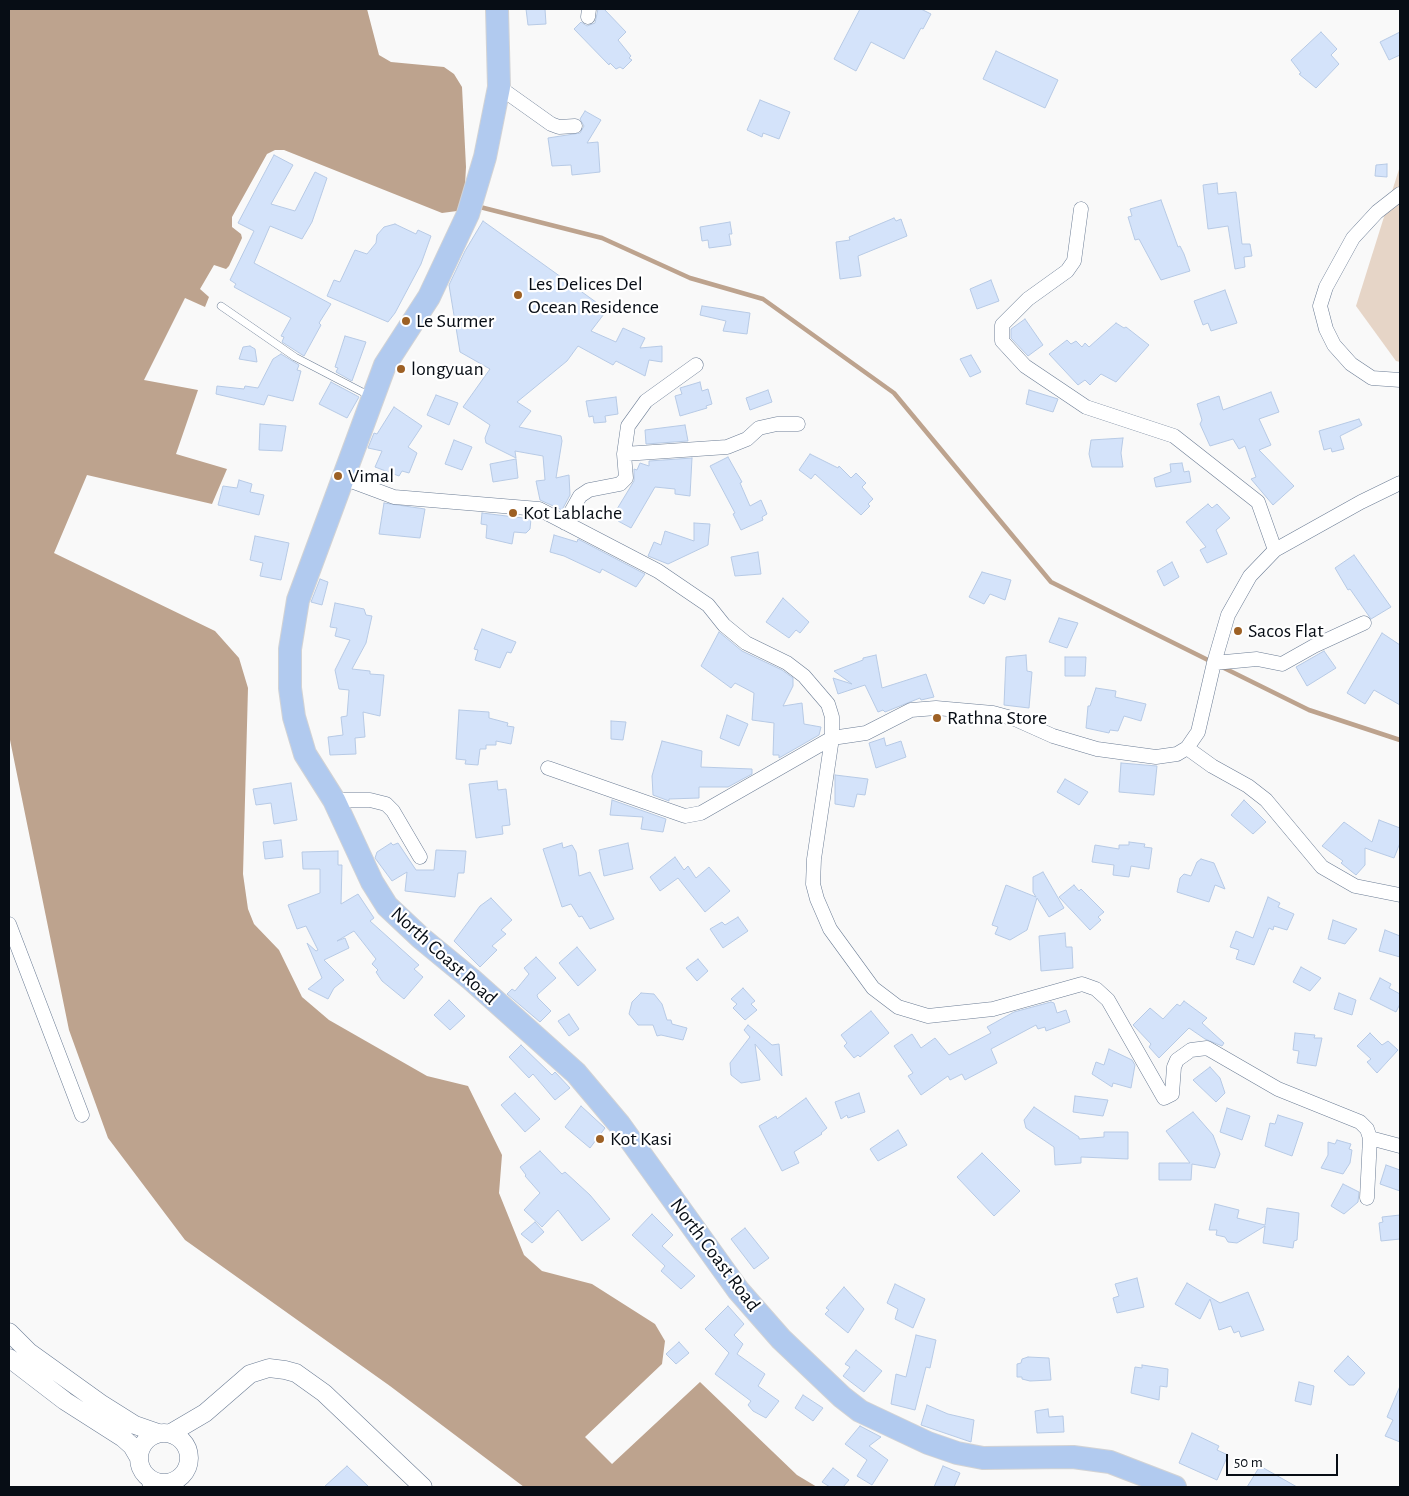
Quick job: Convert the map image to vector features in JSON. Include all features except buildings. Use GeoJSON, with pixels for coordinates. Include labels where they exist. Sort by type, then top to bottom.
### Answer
{"type":"FeatureCollection","features":[{"type":"Feature","properties":{"kind":"main road","name":"North Coast Road"},"geometry":{"type":"LineString","coordinates":[[496,9],[499,87],[485,157],[471,205],[429,297],[385,365],[298,600],[290,649],[294,717],[305,754],[334,800],[372,882],[388,906],[421,938],[472,980],[576,1073],[619,1124],[738,1290],[781,1338],[842,1397],[860,1411],[928,1443],[957,1453],[984,1458],[1073,1457],[1110,1462],[1175,1487]]}},
{"type":"Feature","properties":{"kind":"street"},"geometry":{"type":"LineString","coordinates":[[499,87],[551,124],[559,127],[575,126]]}},
{"type":"Feature","properties":{"kind":"street"},"geometry":{"type":"LineString","coordinates":[[1400,194],[1377,212],[1353,238],[1326,287],[1320,306],[1326,329],[1334,345],[1351,364],[1372,378],[1400,380]]}},
{"type":"Feature","properties":{"kind":"street"},"geometry":{"type":"LineString","coordinates":[[1081,209],[1074,261],[1067,272],[1028,299],[1002,325],[1002,340],[1025,366],[1086,407],[1174,436],[1258,502],[1275,550]]}},
{"type":"Feature","properties":{"kind":"street"},"geometry":{"type":"LineString","coordinates":[[565,522],[580,496],[589,490],[620,484],[626,478],[624,454],[628,426],[646,401],[696,365]]}},
{"type":"Feature","properties":{"kind":"street"},"geometry":{"type":"LineString","coordinates":[[624,454],[727,447],[747,439],[759,428],[777,424],[798,424]]}},
{"type":"Feature","properties":{"kind":"street"},"geometry":{"type":"LineString","coordinates":[[343,478],[394,497],[539,509],[658,570],[708,605],[724,625],[746,643],[787,663],[804,676],[828,704],[832,717],[832,738],[814,860],[813,884],[830,929],[873,988],[898,1007],[928,1016],[993,1009],[1082,984],[1096,989],[1108,1000],[1164,1098],[1172,1094],[1174,1067],[1177,1060],[1192,1050],[1208,1048],[1278,1088],[1360,1122],[1367,1129],[1370,1138],[1366,1198]]}},
{"type":"Feature","properties":{"kind":"street"},"geometry":{"type":"LineString","coordinates":[[548,768],[685,816],[701,813],[832,738],[866,733],[911,710],[936,708],[993,713],[1015,719],[1053,736],[1097,748],[1156,757],[1177,754],[1187,748],[1198,732],[1214,663],[1228,615],[1250,576],[1275,550],[1361,502],[1400,484]]}},
{"type":"Feature","properties":{"kind":"street"},"geometry":{"type":"LineString","coordinates":[[1214,663],[1257,659],[1282,664],[1314,646],[1364,623]]}},
{"type":"Feature","properties":{"kind":"street"},"geometry":{"type":"LineString","coordinates":[[1187,748],[1212,766],[1248,786],[1266,800],[1322,867],[1354,886],[1400,895]]}},
{"type":"Feature","properties":{"kind":"street"},"geometry":{"type":"LineString","coordinates":[[334,800],[370,800],[386,804],[393,811],[420,857]]}},
{"type":"Feature","properties":{"kind":"street"},"geometry":{"type":"LineString","coordinates":[[9,924],[82,1115]]}},
{"type":"Feature","properties":{"kind":"street"},"geometry":{"type":"LineString","coordinates":[[1370,1138],[1400,1146]]}},
{"type":"Feature","properties":{"kind":"street"},"geometry":{"type":"LineString","coordinates":[[9,1332],[30,1352],[100,1403],[135,1425],[181,1439],[188,1448],[190,1455],[187,1468],[176,1483],[152,1480],[149,1482],[132,1446],[123,1438],[65,1401],[9,1358]]}},
{"type":"Feature","properties":{"kind":"street"},"geometry":{"type":"LineString","coordinates":[[139,1458],[139,1452],[146,1440],[165,1433],[205,1413],[244,1379],[260,1370],[276,1368],[296,1373],[324,1393],[424,1487]]}},
{"type":"Feature","properties":{"kind":"street"},"geometry":{"type":"LineString","coordinates":[[188,1448],[194,1430],[205,1413]]}},
{"type":"Feature","properties":{"kind":"lane"},"geometry":{"type":"LineString","coordinates":[[221,306],[295,357],[373,397]]}},
{"type":"Feature","properties":{"kind":"shaded area"},"geometry":{"type":"Polygon","coordinates":[[[9,9],[367,9],[379,55],[391,62],[444,67],[454,74],[462,87],[466,167],[464,203],[457,211],[442,213],[284,150],[275,150],[267,154],[232,217],[232,227],[241,234],[242,238],[229,266],[226,269],[214,265],[200,289],[209,297],[205,307],[185,298],[144,380],[198,390],[176,454],[227,469],[212,504],[87,475],[54,553],[215,631],[239,658],[248,688],[243,874],[248,909],[254,924],[279,950],[302,997],[329,1020],[427,1076],[468,1086],[502,1155],[499,1193],[524,1255],[542,1271],[592,1284],[655,1324],[665,1341],[662,1364],[585,1437],[612,1464],[700,1382],[797,1475],[817,1487],[524,1487],[390,1386],[185,1240],[108,1138],[69,1030],[9,735],[9,9]]]}},
{"type":"Feature","properties":{"kind":"shaded area"},"geometry":{"type":"Polygon","coordinates":[[[1400,166],[1400,362],[1396,361],[1356,306],[1400,166]]]}},
{"type":"Feature","properties":{"kind":"waterway"},"geometry":{"type":"LineString","coordinates":[[476,206],[602,238],[690,278],[763,299],[894,393],[1051,582],[1212,662]]}},
{"type":"Feature","properties":{"kind":"waterway"},"geometry":{"type":"LineString","coordinates":[[1222,667],[1309,710],[1400,740]]}},
{"type":"Feature","properties":{"kind":"place","name":"Les Delices Del Ocean Residence"},"geometry":{"type":"Point","coordinates":[518,295]}},
{"type":"Feature","properties":{"kind":"place","name":"Le Surmer"},"geometry":{"type":"Point","coordinates":[406,321]}},
{"type":"Feature","properties":{"kind":"place","name":"longyuan"},"geometry":{"type":"Point","coordinates":[401,369]}},
{"type":"Feature","properties":{"kind":"place","name":"Vimal"},"geometry":{"type":"Point","coordinates":[338,476]}},
{"type":"Feature","properties":{"kind":"place","name":"Kot Lablache"},"geometry":{"type":"Point","coordinates":[513,513]}},
{"type":"Feature","properties":{"kind":"place","name":"Sacos Flat"},"geometry":{"type":"Point","coordinates":[1238,631]}},
{"type":"Feature","properties":{"kind":"place","name":"Rathna Store"},"geometry":{"type":"Point","coordinates":[937,718]}},
{"type":"Feature","properties":{"kind":"place","name":"Kot Kasi"},"geometry":{"type":"Point","coordinates":[600,1139]}}]}
